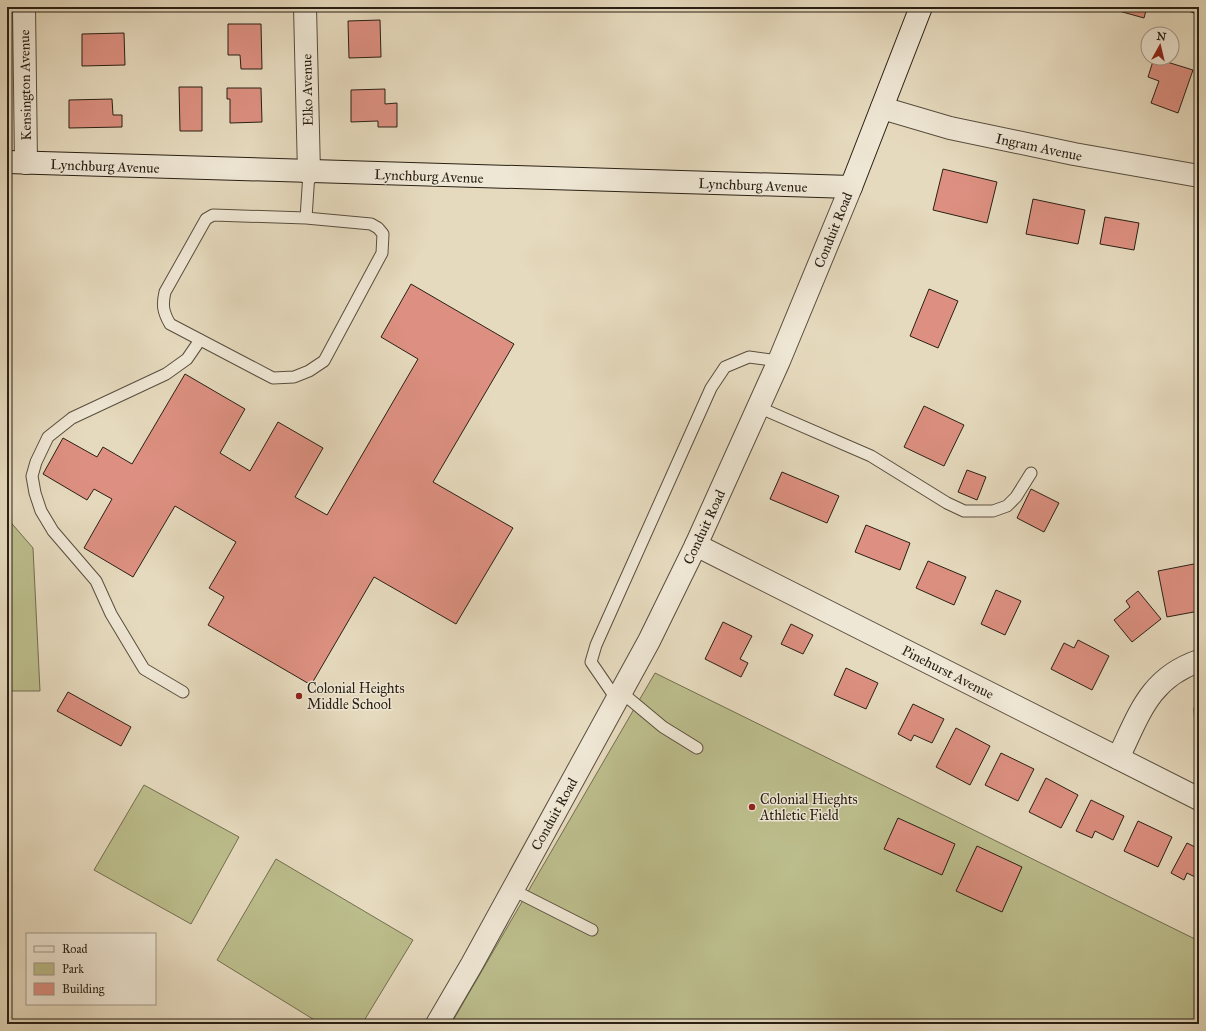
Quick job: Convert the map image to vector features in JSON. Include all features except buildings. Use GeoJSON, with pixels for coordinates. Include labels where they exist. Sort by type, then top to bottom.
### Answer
{"type":"FeatureCollection","features":[{"type":"Feature","properties":{"kind":"street","name":"Kensington Avenue"},"geometry":{"type":"LineString","coordinates":[[17,163],[24,7]]}},
{"type":"Feature","properties":{"kind":"street","name":"Elko Avenue"},"geometry":{"type":"LineString","coordinates":[[305,7],[309,173]]}},
{"type":"Feature","properties":{"kind":"street","name":"Conduit Road"},"geometry":{"type":"LineString","coordinates":[[437,1024],[513,890],[649,641],[696,545],[779,360],[851,187],[921,7]]}},
{"type":"Feature","properties":{"kind":"street","name":"Ingram Avenue"},"geometry":{"type":"LineString","coordinates":[[882,108],[950,128],[1074,154],[1199,176]]}},
{"type":"Feature","properties":{"kind":"street","name":"Lynchburg Avenue"},"geometry":{"type":"LineString","coordinates":[[17,163],[309,173],[851,187]]}},
{"type":"Feature","properties":{"kind":"street","name":"Pinehurst Avenue"},"geometry":{"type":"LineString","coordinates":[[696,545],[1199,799]]}},
{"type":"Feature","properties":{"kind":"street"},"geometry":{"type":"LineString","coordinates":[[1118,758],[1148,697],[1162,682],[1179,670],[1199,661]]}},
{"type":"Feature","properties":{"kind":"lane"},"geometry":{"type":"LineString","coordinates":[[306,218],[309,173]]}},
{"type":"Feature","properties":{"kind":"lane"},"geometry":{"type":"LineString","coordinates":[[213,215],[306,218],[371,224],[378,228],[383,234],[382,253],[324,361],[309,371],[294,377],[273,378],[170,324],[164,313],[163,303],[165,292],[206,219],[213,215]]}},
{"type":"Feature","properties":{"kind":"lane"},"geometry":{"type":"LineString","coordinates":[[183,692],[144,669],[111,614],[96,581],[53,531],[41,511],[35,493],[32,476],[36,462],[48,437],[72,418],[166,374],[187,359],[200,340]]}},
{"type":"Feature","properties":{"kind":"lane"},"geometry":{"type":"LineString","coordinates":[[697,748],[663,727],[619,696],[591,662],[596,645],[711,388],[725,366],[749,357],[779,360]]}},
{"type":"Feature","properties":{"kind":"lane"},"geometry":{"type":"LineString","coordinates":[[758,407],[871,456],[947,503],[964,511],[993,511],[1007,506],[1016,497],[1031,473]]}},
{"type":"Feature","properties":{"kind":"lane"},"geometry":{"type":"LineString","coordinates":[[513,890],[592,930]]}},
{"type":"Feature","properties":{"kind":"green space"},"geometry":{"type":"Polygon","coordinates":[[[7,518],[33,548],[40,691],[7,691],[7,518]]]}},
{"type":"Feature","properties":{"kind":"green space","name":"Colonial Hieghts Athletic Field"},"geometry":{"type":"Polygon","coordinates":[[[655,673],[1199,941],[1199,1024],[451,1024],[655,673]]]}},
{"type":"Feature","properties":{"kind":"green space"},"geometry":{"type":"Polygon","coordinates":[[[144,785],[239,837],[191,924],[94,870],[144,785]]]}},
{"type":"Feature","properties":{"kind":"green space"},"geometry":{"type":"Polygon","coordinates":[[[276,859],[413,940],[362,1024],[321,1024],[217,960],[276,859]]]}},
{"type":"Feature","properties":{"kind":"place","name":"Colonial Heights Middle School"},"geometry":{"type":"Point","coordinates":[299,696]}},
{"type":"Feature","properties":{"kind":"place","name":"Colonial Hieghts Athletic Field"},"geometry":{"type":"Point","coordinates":[752,807]}}]}
